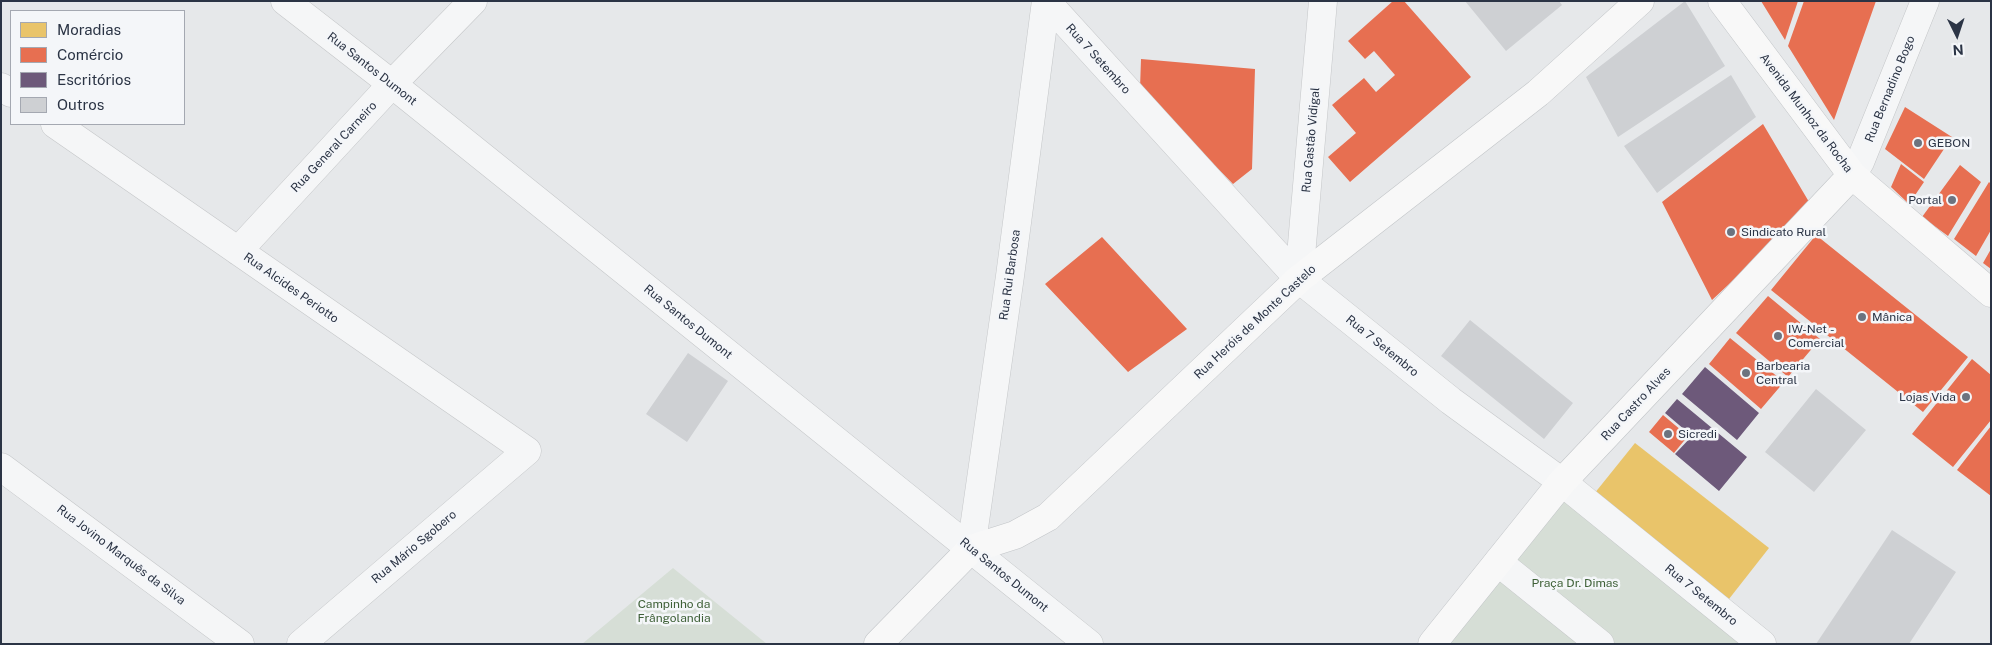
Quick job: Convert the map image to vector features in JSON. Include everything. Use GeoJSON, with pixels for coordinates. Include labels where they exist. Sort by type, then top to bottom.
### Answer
{"type":"FeatureCollection","features":[{"type":"Feature","properties":{"kind":"main road","name":"Rua Heróis de Monte Castelo"},"geometry":{"type":"LineString","coordinates":[[878,644],[971,549],[1015,535],[1048,517],[1299,279],[1538,93],[1640,1]]}},
{"type":"Feature","properties":{"kind":"main road","name":"Avenida Munhoz da Rocha"},"geometry":{"type":"LineString","coordinates":[[1722,1],[1852,175],[1991,293]]}},
{"type":"Feature","properties":{"kind":"main road","name":"Rua Castro Alves"},"geometry":{"type":"LineString","coordinates":[[1432,644],[1562,482],[1852,175]]}},
{"type":"Feature","properties":{"kind":"street","name":"Rua Santos Dumont"},"geometry":{"type":"LineString","coordinates":[[285,1],[392,84],[1089,644]]}},
{"type":"Feature","properties":{"kind":"street","name":"Rua 7 Setembro"},"geometry":{"type":"LineString","coordinates":[[1046,1],[1299,279],[1451,401],[1562,482],[1762,644]]}},
{"type":"Feature","properties":{"kind":"street","name":"Rua Rui Barbosa"},"geometry":{"type":"LineString","coordinates":[[971,549],[1010,276],[1046,1]]}},
{"type":"Feature","properties":{"kind":"street","name":"Rua Gastão Vidigal"},"geometry":{"type":"LineString","coordinates":[[1299,279],[1323,1]]}},
{"type":"Feature","properties":{"kind":"street","name":"Rua Bernadino Bogo"},"geometry":{"type":"LineString","coordinates":[[1852,175],[1860,162],[1925,1]]}},
{"type":"Feature","properties":{"kind":"street","name":"Rua General Carneiro"},"geometry":{"type":"LineString","coordinates":[[238,251],[392,84],[471,2]]}},
{"type":"Feature","properties":{"kind":"street","name":"Rua Alcides Periotto"},"geometry":{"type":"LineString","coordinates":[[56,125],[527,451]]}},
{"type":"Feature","properties":{"kind":"street","name":"Rua Mário Sgobero"},"geometry":{"type":"LineString","coordinates":[[301,644],[527,451]]}},
{"type":"Feature","properties":{"kind":"street","name":"Rua Jovino Marquês da Silva"},"geometry":{"type":"LineString","coordinates":[[1,467],[240,644]]}},
{"type":"Feature","properties":{"kind":"street"},"geometry":{"type":"LineString","coordinates":[[1498,562],[1600,644]]}},
{"type":"Feature","properties":{"kind":"green space","name":"Praça Dr. Dimas"},"geometry":{"type":"Polygon","coordinates":[[[1566,498],[1748,644],[1448,644],[1566,498]]]}},
{"type":"Feature","properties":{"kind":"green space","name":"Campinho da Frângolandia"},"geometry":{"type":"Polygon","coordinates":[[[673,568],[767,644],[582,644],[673,568]]]}},
{"type":"Feature","properties":{"kind":"building: Moradias"},"geometry":{"type":"Polygon","coordinates":[[[1635,443],[1769,548],[1729,599],[1594,494],[1635,443]]]}},
{"type":"Feature","properties":{"kind":"building: Comércio"},"geometry":{"type":"Polygon","coordinates":[[[1393,1],[1404,1],[1471,77],[1350,182],[1328,157],[1356,133],[1332,105],[1364,78],[1376,92],[1395,75],[1374,51],[1365,59],[1348,41],[1393,1]]]}},
{"type":"Feature","properties":{"kind":"building: Comércio"},"geometry":{"type":"Polygon","coordinates":[[[1761,1],[1798,1],[1785,40],[1761,1]]]}},
{"type":"Feature","properties":{"kind":"building: Comércio"},"geometry":{"type":"Polygon","coordinates":[[[1804,1],[1876,1],[1834,120],[1788,46],[1804,1]]]}},
{"type":"Feature","properties":{"kind":"building: Comércio"},"geometry":{"type":"Polygon","coordinates":[[[1141,59],[1255,69],[1252,169],[1233,184],[1140,89],[1141,59]]]}},
{"type":"Feature","properties":{"kind":"building: Comércio","name":"GEBON"},"geometry":{"type":"Polygon","coordinates":[[[1905,107],[1952,137],[1924,179],[1885,149],[1905,107]]]}},
{"type":"Feature","properties":{"kind":"building: Comércio","name":"Sindicato Rural"},"geometry":{"type":"Polygon","coordinates":[[[1763,124],[1812,207],[1712,300],[1662,202],[1763,124]]]}},
{"type":"Feature","properties":{"kind":"building: Comércio"},"geometry":{"type":"Polygon","coordinates":[[[1901,164],[1924,182],[1909,204],[1891,187],[1901,164]]]}},
{"type":"Feature","properties":{"kind":"building: Comércio","name":"Portal"},"geometry":{"type":"Polygon","coordinates":[[[1960,165],[1981,182],[1948,236],[1922,217],[1960,165]]]}},
{"type":"Feature","properties":{"kind":"building: Comércio"},"geometry":{"type":"Polygon","coordinates":[[[1989,182],[1991,184],[1991,230],[1976,256],[1954,239],[1989,182]]]}},
{"type":"Feature","properties":{"kind":"building: Comércio","name":"Mânica"},"geometry":{"type":"Polygon","coordinates":[[[1816,235],[1968,357],[1923,412],[1771,290],[1816,235]]]}},
{"type":"Feature","properties":{"kind":"building: Comércio"},"geometry":{"type":"Polygon","coordinates":[[[1102,237],[1187,329],[1128,372],[1045,284],[1102,237]]]}},
{"type":"Feature","properties":{"kind":"building: Comércio"},"geometry":{"type":"Polygon","coordinates":[[[1991,249],[1991,269],[1983,263],[1991,249]]]}},
{"type":"Feature","properties":{"kind":"building: Comércio","name":"IW-Net - Comercial"},"geometry":{"type":"Polygon","coordinates":[[[1768,296],[1820,339],[1788,377],[1736,333],[1768,296]]]}},
{"type":"Feature","properties":{"kind":"building: Comércio","name":"Barbearia Central"},"geometry":{"type":"Polygon","coordinates":[[[1730,338],[1784,382],[1761,409],[1709,364],[1730,338]]]}},
{"type":"Feature","properties":{"kind":"building: Comércio","name":"Lojas Vida"},"geometry":{"type":"Polygon","coordinates":[[[1972,359],[1991,375],[1991,420],[1953,467],[1912,434],[1972,359]]]}},
{"type":"Feature","properties":{"kind":"building: Comércio","name":"Sicredi"},"geometry":{"type":"Polygon","coordinates":[[[1663,415],[1688,436],[1674,453],[1649,432],[1663,415]]]}},
{"type":"Feature","properties":{"kind":"building: Comércio"},"geometry":{"type":"Polygon","coordinates":[[[1991,426],[1991,496],[1957,470],[1991,426]]]}},
{"type":"Feature","properties":{"kind":"building: Escritórios"},"geometry":{"type":"Polygon","coordinates":[[[1705,367],[1759,413],[1737,440],[1682,394],[1705,367]]]}},
{"type":"Feature","properties":{"kind":"building: Escritórios"},"geometry":{"type":"Polygon","coordinates":[[[1677,399],[1747,457],[1719,491],[1675,454],[1692,436],[1665,413],[1677,399]]]}},
{"type":"Feature","properties":{"kind":"building: Outros"},"geometry":{"type":"Polygon","coordinates":[[[1465,1],[1559,1],[1562,5],[1506,51],[1465,1]]]}},
{"type":"Feature","properties":{"kind":"building: Outros"},"geometry":{"type":"Polygon","coordinates":[[[1685,1],[1725,66],[1618,137],[1586,77],[1685,1]]]}},
{"type":"Feature","properties":{"kind":"building: Outros"},"geometry":{"type":"Polygon","coordinates":[[[1731,75],[1756,117],[1657,193],[1624,146],[1731,75]]]}},
{"type":"Feature","properties":{"kind":"building: Outros"},"geometry":{"type":"Polygon","coordinates":[[[1470,320],[1573,403],[1544,439],[1441,356],[1470,320]]]}},
{"type":"Feature","properties":{"kind":"building: Outros"},"geometry":{"type":"Polygon","coordinates":[[[688,353],[728,381],[687,442],[646,414],[688,353]]]}},
{"type":"Feature","properties":{"kind":"building: Outros"},"geometry":{"type":"Polygon","coordinates":[[[1816,389],[1866,430],[1814,492],[1765,452],[1816,389]]]}},
{"type":"Feature","properties":{"kind":"building: Outros"},"geometry":{"type":"Polygon","coordinates":[[[1892,530],[1956,572],[1909,644],[1816,644],[1892,530]]]}},
{"type":"Feature","properties":{"kind":"place","name":"GEBON"},"geometry":{"type":"Point","coordinates":[1918,143]}},
{"type":"Feature","properties":{"kind":"place","name":"Portal"},"geometry":{"type":"Point","coordinates":[1952,200]}},
{"type":"Feature","properties":{"kind":"place","name":"Sindicato Rural"},"geometry":{"type":"Point","coordinates":[1731,232]}},
{"type":"Feature","properties":{"kind":"place","name":"Mânica"},"geometry":{"type":"Point","coordinates":[1862,317]}},
{"type":"Feature","properties":{"kind":"place","name":"IW-Net - Comercial"},"geometry":{"type":"Point","coordinates":[1778,336]}},
{"type":"Feature","properties":{"kind":"place","name":"Barbearia Central"},"geometry":{"type":"Point","coordinates":[1746,373]}},
{"type":"Feature","properties":{"kind":"place","name":"Lojas Vida"},"geometry":{"type":"Point","coordinates":[1966,397]}},
{"type":"Feature","properties":{"kind":"place","name":"Sicredi"},"geometry":{"type":"Point","coordinates":[1668,434]}}]}
